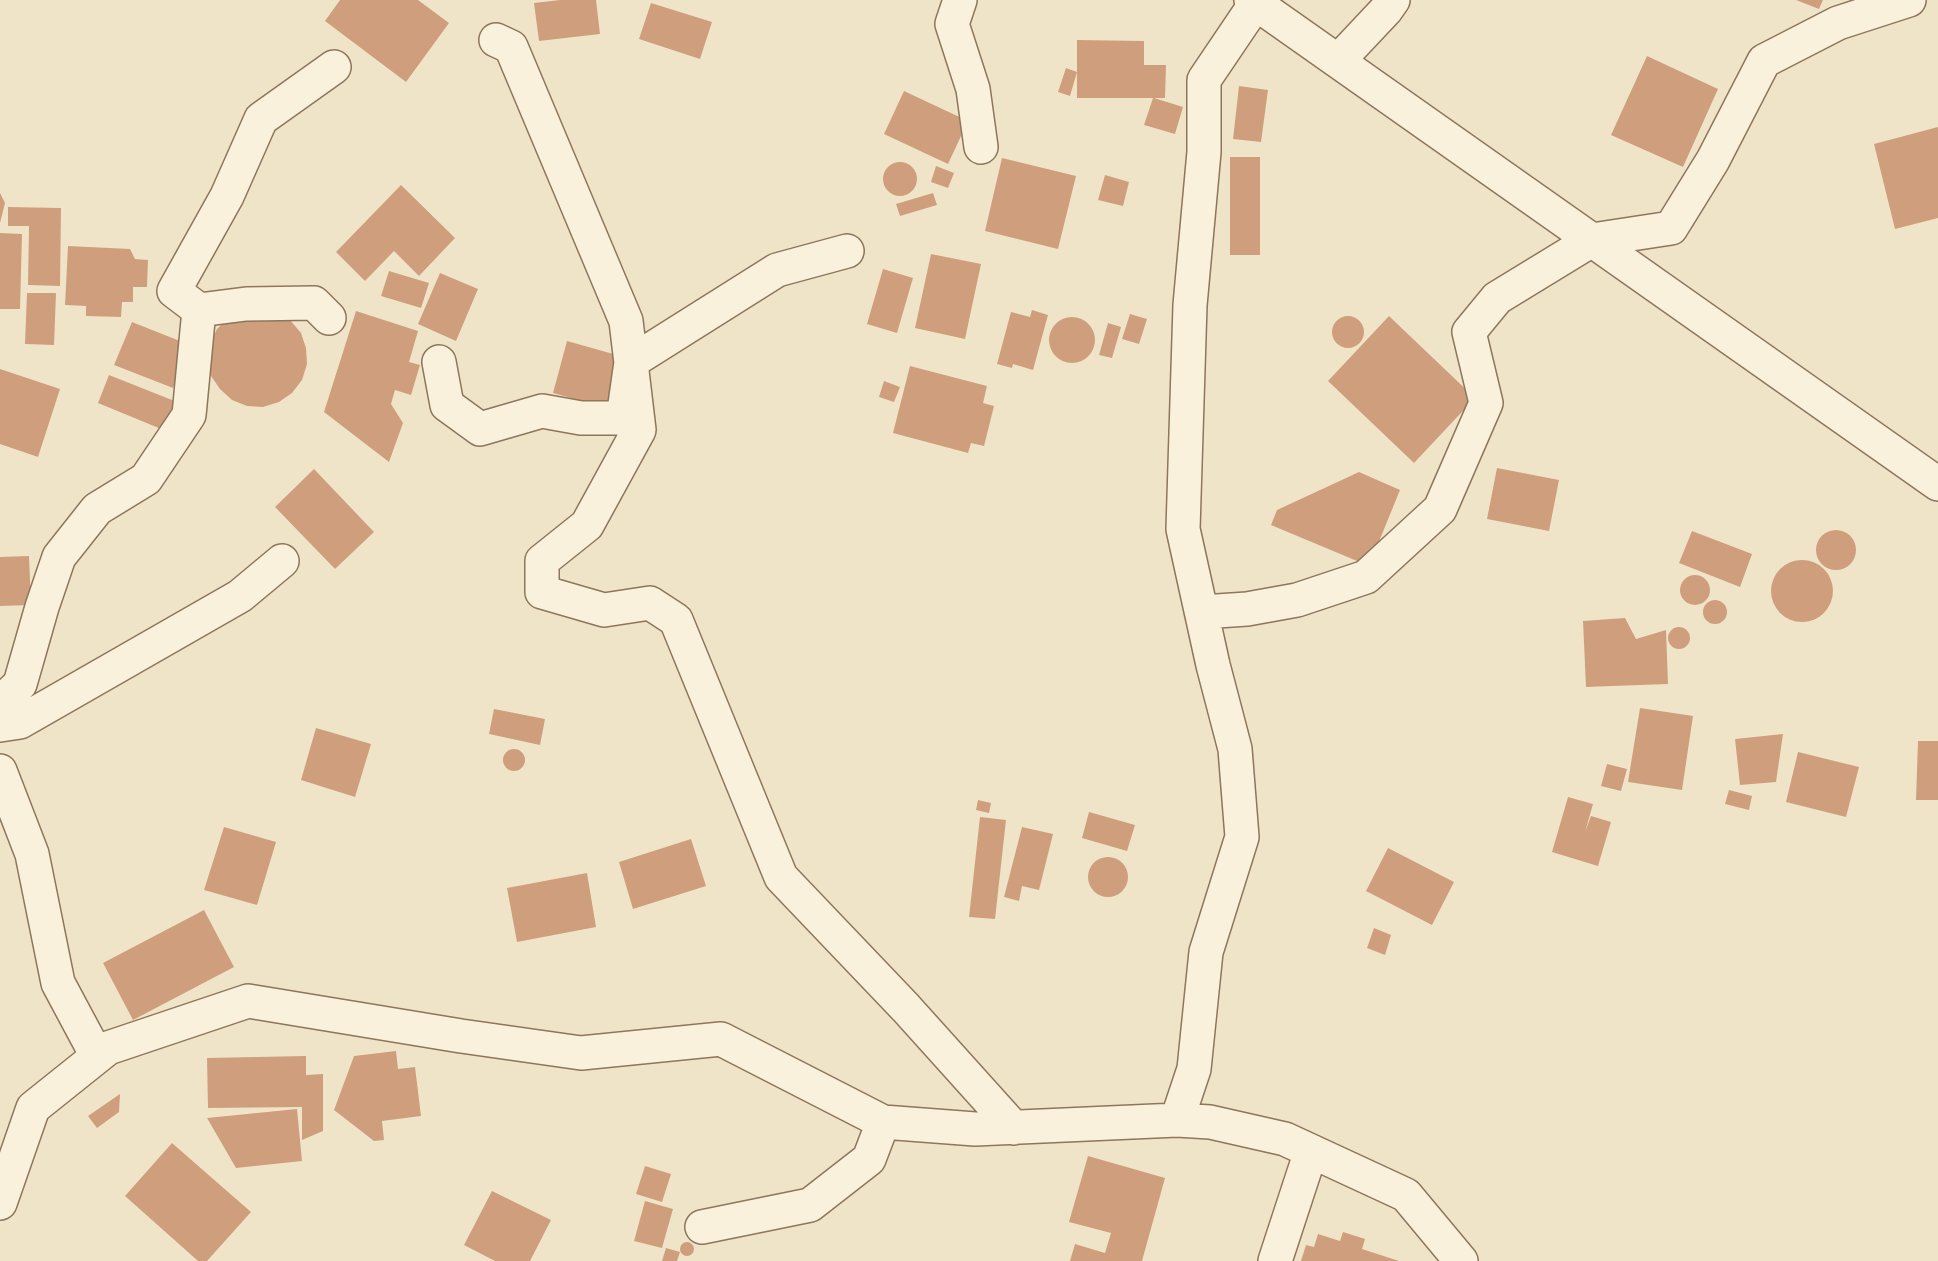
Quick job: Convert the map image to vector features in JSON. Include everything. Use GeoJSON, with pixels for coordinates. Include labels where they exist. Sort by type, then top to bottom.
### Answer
{"type":"FeatureCollection","features":[{"type":"Feature","properties":{"kind":"street"},"geometry":{"type":"LineString","coordinates":[[960,0],[951,24],[973,89],[981,147]]}},
{"type":"Feature","properties":{"kind":"street"},"geometry":{"type":"LineString","coordinates":[[1338,62],[1393,0]]}},
{"type":"Feature","properties":{"kind":"street"},"geometry":{"type":"LineString","coordinates":[[1202,612],[1247,609],[1298,600],[1366,577],[1440,509],[1486,403],[1469,332],[1497,298],[1592,240],[1671,228],[1713,160],[1764,62],[1838,23],[1909,0]]}},
{"type":"Feature","properties":{"kind":"street"},"geometry":{"type":"LineString","coordinates":[[1177,1120],[1194,1069],[1206,952],[1242,837],[1235,749],[1183,529],[1190,305],[1204,152],[1204,80],[1253,2],[1938,484]]}},
{"type":"Feature","properties":{"kind":"street"},"geometry":{"type":"LineString","coordinates":[[496,40],[511,47],[626,321],[639,430],[587,525],[542,561],[542,592],[604,610],[650,603],[676,620],[781,877],[906,1008],[1014,1128]]}},
{"type":"Feature","properties":{"kind":"street"},"geometry":{"type":"LineString","coordinates":[[329,318],[314,303],[246,304],[199,310],[174,291],[227,196],[261,119],[334,67]]}},
{"type":"Feature","properties":{"kind":"street"},"geometry":{"type":"LineString","coordinates":[[439,362],[447,405],[480,429],[542,411],[581,418],[623,418],[631,362],[777,270],[847,251]]}},
{"type":"Feature","properties":{"kind":"street"},"geometry":{"type":"LineString","coordinates":[[0,703],[20,684],[59,557],[96,509],[146,479],[189,415],[199,310]]}},
{"type":"Feature","properties":{"kind":"street"},"geometry":{"type":"LineString","coordinates":[[0,725],[20,723],[240,596],[282,561]]}},
{"type":"Feature","properties":{"kind":"street"},"geometry":{"type":"LineString","coordinates":[[0,771],[32,854],[58,983],[97,1056]]}},
{"type":"Feature","properties":{"kind":"street"},"geometry":{"type":"LineString","coordinates":[[0,1203],[33,1108],[108,1048],[248,1001],[581,1053],[721,1039],[883,1122],[975,1129],[1177,1120],[1210,1122],[1285,1139],[1406,1195],[1461,1261]]}},
{"type":"Feature","properties":{"kind":"street"},"geometry":{"type":"LineString","coordinates":[[702,1227],[810,1205],[868,1160],[883,1122]]}},
{"type":"Feature","properties":{"kind":"street"},"geometry":{"type":"LineString","coordinates":[[1275,1261],[1311,1151]]}},
{"type":"Feature","properties":{"kind":"building"},"geometry":{"type":"Polygon","coordinates":[[[340,0],[418,0],[449,23],[406,82],[325,21],[340,0]]]}},
{"type":"Feature","properties":{"kind":"building"},"geometry":{"type":"Polygon","coordinates":[[[596,0],[600,34],[539,41],[534,3],[596,0]]]}},
{"type":"Feature","properties":{"kind":"building"},"geometry":{"type":"Polygon","coordinates":[[[1796,0],[1823,0],[1819,9],[1796,0]]]}},
{"type":"Feature","properties":{"kind":"building"},"geometry":{"type":"Polygon","coordinates":[[[651,3],[712,22],[700,59],[639,39],[651,3]]]}},
{"type":"Feature","properties":{"kind":"building"},"geometry":{"type":"Polygon","coordinates":[[[1077,40],[1144,41],[1144,65],[1166,65],[1165,98],[1154,98],[1183,107],[1175,134],[1144,125],[1153,98],[1077,98],[1077,40]]]}},
{"type":"Feature","properties":{"kind":"building"},"geometry":{"type":"Polygon","coordinates":[[[1647,56],[1718,89],[1683,167],[1611,135],[1647,56]]]}},
{"type":"Feature","properties":{"kind":"building"},"geometry":{"type":"Polygon","coordinates":[[[1066,68],[1077,72],[1070,96],[1058,92],[1066,68]]]}},
{"type":"Feature","properties":{"kind":"building"},"geometry":{"type":"Polygon","coordinates":[[[1239,86],[1268,90],[1261,142],[1233,139],[1239,86]]]}},
{"type":"Feature","properties":{"kind":"building"},"geometry":{"type":"Polygon","coordinates":[[[904,91],[968,121],[948,164],[884,134],[904,91]]]}},
{"type":"Feature","properties":{"kind":"building"},"geometry":{"type":"Polygon","coordinates":[[[1938,127],[1938,218],[1895,229],[1874,144],[1938,127]]]}},
{"type":"Feature","properties":{"kind":"building"},"geometry":{"type":"Polygon","coordinates":[[[1230,157],[1260,157],[1260,255],[1230,255],[1230,157]]]}},
{"type":"Feature","properties":{"kind":"building"},"geometry":{"type":"Polygon","coordinates":[[[1002,158],[1076,176],[1058,249],[985,231],[1002,158]]]}},
{"type":"Feature","properties":{"kind":"building"},"geometry":{"type":"Polygon","coordinates":[[[900,162],[912,167],[917,179],[912,191],[900,196],[888,191],[883,179],[888,167],[900,162]]]}},
{"type":"Feature","properties":{"kind":"building"},"geometry":{"type":"Polygon","coordinates":[[[936,166],[954,173],[948,188],[931,182],[936,166]]]}},
{"type":"Feature","properties":{"kind":"building"},"geometry":{"type":"Polygon","coordinates":[[[1105,175],[1129,182],[1123,206],[1098,200],[1105,175]]]}},
{"type":"Feature","properties":{"kind":"building"},"geometry":{"type":"Polygon","coordinates":[[[401,185],[455,238],[419,276],[394,251],[365,281],[336,252],[401,185]]]}},
{"type":"Feature","properties":{"kind":"building"},"geometry":{"type":"Polygon","coordinates":[[[0,193],[5,203],[0,223],[0,193]]]}},
{"type":"Feature","properties":{"kind":"building"},"geometry":{"type":"Polygon","coordinates":[[[933,193],[937,205],[900,216],[896,204],[933,193]]]}},
{"type":"Feature","properties":{"kind":"building"},"geometry":{"type":"Polygon","coordinates":[[[8,207],[61,208],[60,286],[28,285],[29,226],[8,226],[8,207]]]}},
{"type":"Feature","properties":{"kind":"building"},"geometry":{"type":"Polygon","coordinates":[[[0,233],[22,234],[20,309],[0,309],[0,233]]]}},
{"type":"Feature","properties":{"kind":"building"},"geometry":{"type":"Polygon","coordinates":[[[68,246],[130,249],[135,259],[148,260],[147,287],[133,287],[133,302],[122,302],[121,317],[86,316],[86,306],[65,305],[68,246]]]}},
{"type":"Feature","properties":{"kind":"building"},"geometry":{"type":"Polygon","coordinates":[[[931,254],[981,264],[965,339],[915,328],[931,254]]]}},
{"type":"Feature","properties":{"kind":"building"},"geometry":{"type":"Polygon","coordinates":[[[883,269],[913,278],[897,333],[867,324],[883,269]]]}},
{"type":"Feature","properties":{"kind":"building"},"geometry":{"type":"Polygon","coordinates":[[[389,271],[429,283],[421,308],[381,296],[389,271]]]}},
{"type":"Feature","properties":{"kind":"building"},"geometry":{"type":"Polygon","coordinates":[[[440,273],[478,289],[456,341],[418,324],[440,273]]]}},
{"type":"Feature","properties":{"kind":"building"},"geometry":{"type":"Polygon","coordinates":[[[27,293],[56,293],[54,345],[25,344],[27,293]]]}},
{"type":"Feature","properties":{"kind":"building"},"geometry":{"type":"Polygon","coordinates":[[[1032,310],[1048,315],[1033,370],[1013,364],[1012,368],[997,364],[1011,312],[1030,317],[1032,310]]]}},
{"type":"Feature","properties":{"kind":"building"},"geometry":{"type":"Polygon","coordinates":[[[276,311],[290,320],[301,333],[306,348],[307,364],[302,380],[292,393],[279,402],[263,407],[247,406],[232,400],[211,376],[208,360],[210,343],[217,329],[229,317],[276,311]]]}},
{"type":"Feature","properties":{"kind":"building"},"geometry":{"type":"Polygon","coordinates":[[[356,311],[418,331],[409,362],[420,365],[411,395],[395,390],[391,404],[403,423],[389,462],[324,412],[356,311]]]}},
{"type":"Feature","properties":{"kind":"building"},"geometry":{"type":"Polygon","coordinates":[[[1130,314],[1147,319],[1139,344],[1122,339],[1130,314]]]}},
{"type":"Feature","properties":{"kind":"building"},"geometry":{"type":"Polygon","coordinates":[[[1348,316],[1360,320],[1364,332],[1360,344],[1348,348],[1336,344],[1332,332],[1336,320],[1348,316]]]}},
{"type":"Feature","properties":{"kind":"building"},"geometry":{"type":"Polygon","coordinates":[[[1389,316],[1475,398],[1414,463],[1328,381],[1389,316]]]}},
{"type":"Feature","properties":{"kind":"building"},"geometry":{"type":"Polygon","coordinates":[[[1077,317],[1089,323],[1094,331],[1094,349],[1089,357],[1081,362],[1067,363],[1059,360],[1052,353],[1049,335],[1052,327],[1059,320],[1077,317]]]}},
{"type":"Feature","properties":{"kind":"building"},"geometry":{"type":"Polygon","coordinates":[[[132,322],[190,345],[173,388],[114,365],[132,322]]]}},
{"type":"Feature","properties":{"kind":"building"},"geometry":{"type":"Polygon","coordinates":[[[1108,323],[1121,327],[1112,358],[1099,355],[1108,323]]]}},
{"type":"Feature","properties":{"kind":"building"},"geometry":{"type":"Polygon","coordinates":[[[567,341],[624,357],[610,409],[553,393],[567,341]]]}},
{"type":"Feature","properties":{"kind":"building"},"geometry":{"type":"Polygon","coordinates":[[[910,366],[987,386],[983,403],[994,406],[984,446],[971,443],[968,453],[893,433],[910,366]]]}},
{"type":"Feature","properties":{"kind":"building"},"geometry":{"type":"Polygon","coordinates":[[[0,369],[60,389],[38,457],[0,444],[0,369]]]}},
{"type":"Feature","properties":{"kind":"building"},"geometry":{"type":"Polygon","coordinates":[[[109,375],[177,402],[166,431],[98,403],[109,375]]]}},
{"type":"Feature","properties":{"kind":"building"},"geometry":{"type":"Polygon","coordinates":[[[884,381],[900,387],[894,402],[879,397],[884,381]]]}},
{"type":"Feature","properties":{"kind":"building"},"geometry":{"type":"Polygon","coordinates":[[[1497,468],[1559,480],[1549,531],[1487,519],[1497,468]]]}},
{"type":"Feature","properties":{"kind":"building"},"geometry":{"type":"Polygon","coordinates":[[[314,469],[374,532],[335,569],[275,507],[314,469]]]}},
{"type":"Feature","properties":{"kind":"building"},"geometry":{"type":"Polygon","coordinates":[[[1359,472],[1400,490],[1369,566],[1271,525],[1277,510],[1359,472]]]}},
{"type":"Feature","properties":{"kind":"building"},"geometry":{"type":"Polygon","coordinates":[[[1836,530],[1850,536],[1856,550],[1850,564],[1836,570],[1822,564],[1816,550],[1822,536],[1836,530]]]}},
{"type":"Feature","properties":{"kind":"building"},"geometry":{"type":"Polygon","coordinates":[[[1692,531],[1752,554],[1740,587],[1679,563],[1692,531]]]}},
{"type":"Feature","properties":{"kind":"building"},"geometry":{"type":"Polygon","coordinates":[[[29,556],[31,605],[0,606],[0,557],[29,556]]]}},
{"type":"Feature","properties":{"kind":"building"},"geometry":{"type":"Polygon","coordinates":[[[1802,560],[1819,565],[1824,569],[1828,574],[1833,591],[1828,608],[1824,613],[1819,617],[1802,622],[1785,617],[1780,613],[1776,608],[1771,591],[1776,574],[1780,569],[1785,565],[1802,560]]]}},
{"type":"Feature","properties":{"kind":"building"},"geometry":{"type":"Polygon","coordinates":[[[1695,575],[1701,576],[1709,584],[1709,596],[1701,604],[1695,605],[1689,604],[1681,596],[1680,590],[1681,584],[1689,576],[1695,575]]]}},
{"type":"Feature","properties":{"kind":"building"},"geometry":{"type":"Polygon","coordinates":[[[1715,600],[1724,603],[1727,612],[1724,621],[1715,624],[1706,621],[1703,612],[1706,603],[1715,600]]]}},
{"type":"Feature","properties":{"kind":"building"},"geometry":{"type":"Polygon","coordinates":[[[1625,618],[1636,639],[1666,630],[1668,684],[1586,687],[1583,621],[1625,618]]]}},
{"type":"Feature","properties":{"kind":"building"},"geometry":{"type":"Polygon","coordinates":[[[1679,627],[1687,630],[1690,638],[1687,646],[1679,649],[1671,646],[1668,638],[1671,630],[1679,627]]]}},
{"type":"Feature","properties":{"kind":"building"},"geometry":{"type":"Polygon","coordinates":[[[1640,708],[1693,716],[1682,790],[1628,782],[1640,708]]]}},
{"type":"Feature","properties":{"kind":"building"},"geometry":{"type":"Polygon","coordinates":[[[494,709],[545,719],[540,745],[489,734],[494,709]]]}},
{"type":"Feature","properties":{"kind":"building"},"geometry":{"type":"Polygon","coordinates":[[[316,728],[371,744],[355,797],[301,780],[316,728]]]}},
{"type":"Feature","properties":{"kind":"building"},"geometry":{"type":"Polygon","coordinates":[[[1783,734],[1776,782],[1740,785],[1735,739],[1783,734]]]}},
{"type":"Feature","properties":{"kind":"building"},"geometry":{"type":"Polygon","coordinates":[[[1918,741],[1938,741],[1938,800],[1916,800],[1918,741]]]}},
{"type":"Feature","properties":{"kind":"building"},"geometry":{"type":"Polygon","coordinates":[[[514,749],[524,756],[525,760],[518,770],[514,771],[504,764],[503,760],[510,750],[514,749]]]}},
{"type":"Feature","properties":{"kind":"building"},"geometry":{"type":"Polygon","coordinates":[[[1798,752],[1859,767],[1846,817],[1786,802],[1798,752]]]}},
{"type":"Feature","properties":{"kind":"building"},"geometry":{"type":"Polygon","coordinates":[[[1607,764],[1627,769],[1621,791],[1601,786],[1607,764]]]}},
{"type":"Feature","properties":{"kind":"building"},"geometry":{"type":"Polygon","coordinates":[[[1729,790],[1752,796],[1749,810],[1725,804],[1729,790]]]}},
{"type":"Feature","properties":{"kind":"building"},"geometry":{"type":"Polygon","coordinates":[[[1568,797],[1593,804],[1585,832],[1591,816],[1611,822],[1598,866],[1552,852],[1568,797]]]}},
{"type":"Feature","properties":{"kind":"building"},"geometry":{"type":"Polygon","coordinates":[[[978,800],[991,803],[989,813],[976,810],[978,800]]]}},
{"type":"Feature","properties":{"kind":"building"},"geometry":{"type":"Polygon","coordinates":[[[1089,812],[1135,825],[1127,851],[1082,838],[1089,812]]]}},
{"type":"Feature","properties":{"kind":"building"},"geometry":{"type":"Polygon","coordinates":[[[980,817],[1006,820],[995,919],[969,917],[980,817]]]}},
{"type":"Feature","properties":{"kind":"building"},"geometry":{"type":"Polygon","coordinates":[[[224,827],[276,842],[257,905],[204,890],[224,827]]]}},
{"type":"Feature","properties":{"kind":"building"},"geometry":{"type":"Polygon","coordinates":[[[1022,827],[1053,834],[1039,890],[1022,886],[1019,901],[1004,897],[1022,827]]]}},
{"type":"Feature","properties":{"kind":"building"},"geometry":{"type":"Polygon","coordinates":[[[691,839],[706,886],[633,909],[619,862],[691,839]]]}},
{"type":"Feature","properties":{"kind":"building"},"geometry":{"type":"Polygon","coordinates":[[[1388,848],[1454,882],[1432,925],[1366,891],[1388,848]]]}},
{"type":"Feature","properties":{"kind":"building"},"geometry":{"type":"Polygon","coordinates":[[[1108,857],[1122,863],[1128,877],[1122,891],[1108,897],[1094,891],[1088,877],[1094,863],[1108,857]]]}},
{"type":"Feature","properties":{"kind":"building"},"geometry":{"type":"Polygon","coordinates":[[[587,873],[596,927],[517,942],[507,888],[587,873]]]}},
{"type":"Feature","properties":{"kind":"building"},"geometry":{"type":"Polygon","coordinates":[[[204,910],[234,967],[133,1020],[103,963],[204,910]]]}},
{"type":"Feature","properties":{"kind":"building"},"geometry":{"type":"Polygon","coordinates":[[[1374,928],[1391,935],[1385,955],[1367,948],[1374,928]]]}},
{"type":"Feature","properties":{"kind":"building"},"geometry":{"type":"Polygon","coordinates":[[[396,1051],[398,1069],[415,1067],[421,1116],[382,1121],[384,1140],[374,1141],[334,1110],[354,1056],[396,1051]]]}},
{"type":"Feature","properties":{"kind":"building"},"geometry":{"type":"Polygon","coordinates":[[[306,1056],[306,1075],[323,1074],[323,1131],[302,1140],[302,1107],[208,1108],[207,1058],[306,1056]]]}},
{"type":"Feature","properties":{"kind":"building"},"geometry":{"type":"Polygon","coordinates":[[[120,1094],[119,1112],[97,1128],[88,1116],[120,1094]]]}},
{"type":"Feature","properties":{"kind":"building"},"geometry":{"type":"Polygon","coordinates":[[[297,1109],[302,1161],[236,1168],[207,1118],[297,1109]]]}},
{"type":"Feature","properties":{"kind":"building"},"geometry":{"type":"Polygon","coordinates":[[[172,1143],[251,1212],[207,1261],[198,1261],[125,1196],[172,1143]]]}},
{"type":"Feature","properties":{"kind":"building"},"geometry":{"type":"Polygon","coordinates":[[[1088,1156],[1165,1178],[1142,1261],[1070,1261],[1075,1244],[1105,1253],[1111,1233],[1069,1222],[1088,1156]]]}},
{"type":"Feature","properties":{"kind":"building"},"geometry":{"type":"Polygon","coordinates":[[[645,1166],[671,1174],[662,1202],[636,1194],[645,1166]]]}},
{"type":"Feature","properties":{"kind":"building"},"geometry":{"type":"Polygon","coordinates":[[[492,1191],[551,1220],[530,1261],[495,1261],[464,1245],[492,1191]]]}},
{"type":"Feature","properties":{"kind":"building"},"geometry":{"type":"Polygon","coordinates":[[[645,1201],[673,1209],[662,1248],[634,1241],[645,1201]]]}},
{"type":"Feature","properties":{"kind":"building"},"geometry":{"type":"Polygon","coordinates":[[[1343,1232],[1365,1239],[1362,1249],[1399,1261],[1301,1261],[1306,1245],[1314,1247],[1318,1234],[1340,1241],[1343,1232]]]}},
{"type":"Feature","properties":{"kind":"building"},"geometry":{"type":"Polygon","coordinates":[[[684,1242],[690,1242],[694,1249],[690,1256],[684,1256],[680,1252],[680,1246],[684,1242]]]}},
{"type":"Feature","properties":{"kind":"building"},"geometry":{"type":"Polygon","coordinates":[[[666,1248],[680,1252],[677,1261],[662,1261],[666,1248]]]}}]}
